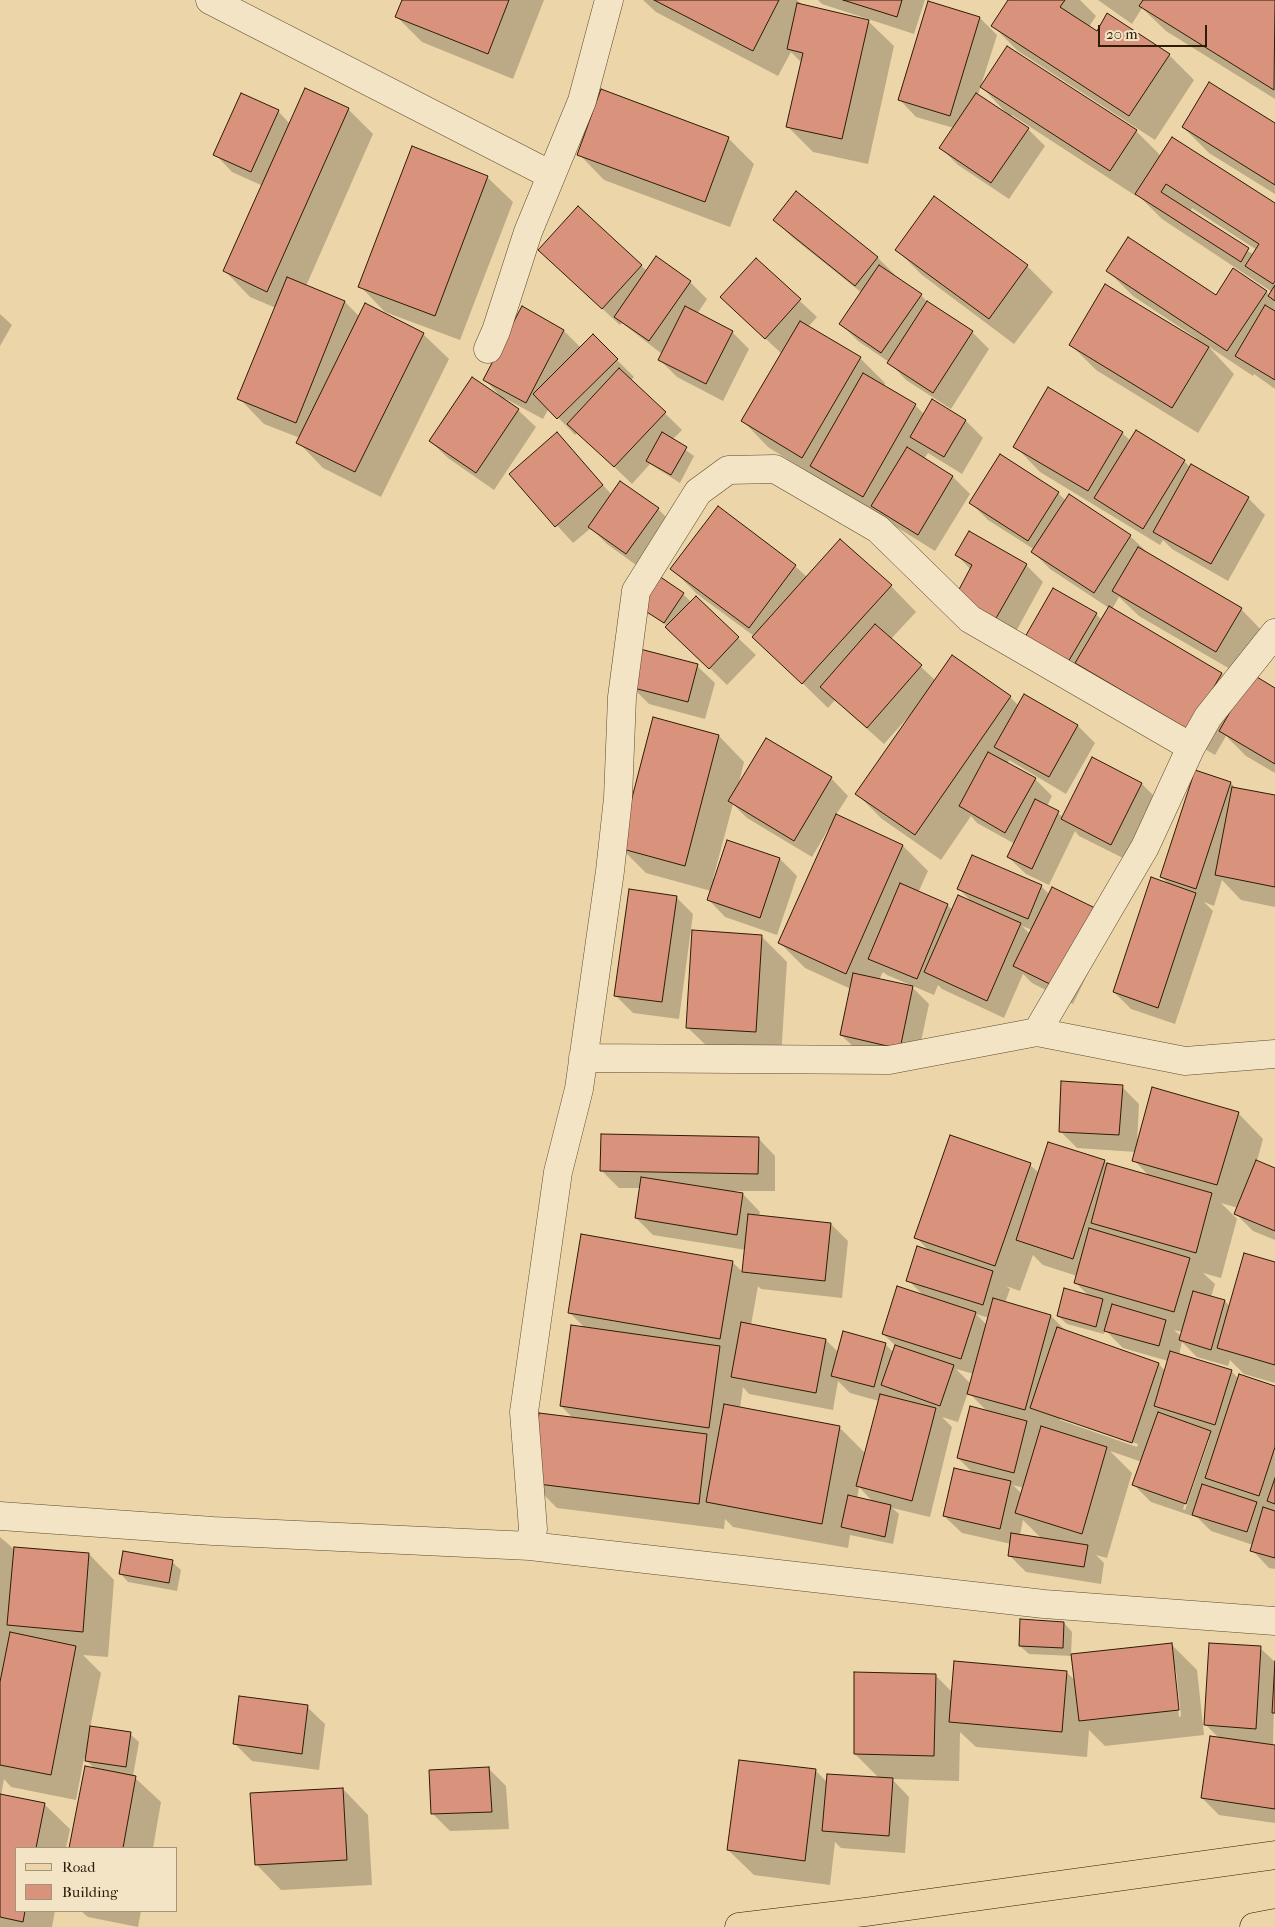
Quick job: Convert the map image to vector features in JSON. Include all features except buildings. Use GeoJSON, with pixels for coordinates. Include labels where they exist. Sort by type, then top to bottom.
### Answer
{"type":"FeatureCollection","features":[{"type":"Feature","properties":{"kind":"main road"},"geometry":{"type":"LineString","coordinates":[[739,1927],[865,1912],[1275,1855]]}},
{"type":"Feature","properties":{"kind":"main road"},"geometry":{"type":"LineString","coordinates":[[1254,1927],[1275,1923]]}},
{"type":"Feature","properties":{"kind":"street"},"geometry":{"type":"LineString","coordinates":[[210,0],[551,174]]}},
{"type":"Feature","properties":{"kind":"street"},"geometry":{"type":"LineString","coordinates":[[488,349],[496,331],[528,232],[582,101],[609,0]]}},
{"type":"Feature","properties":{"kind":"street"},"geometry":{"type":"LineString","coordinates":[[530,1546],[533,1529],[524,1412],[558,1172],[579,1089],[584,1058],[617,807],[622,697],[636,591],[698,492],[728,470],[775,469],[878,529],[970,620],[1191,747]]}},
{"type":"Feature","properties":{"kind":"street"},"geometry":{"type":"LineString","coordinates":[[1037,1032],[1144,847],[1191,747],[1208,717],[1275,633]]}},
{"type":"Feature","properties":{"kind":"street"},"geometry":{"type":"LineString","coordinates":[[584,1058],[889,1060],[1037,1032],[1185,1061],[1275,1054]]}},
{"type":"Feature","properties":{"kind":"street"},"geometry":{"type":"LineString","coordinates":[[0,1516],[213,1531],[530,1546],[1044,1604],[1275,1622]]}}]}
